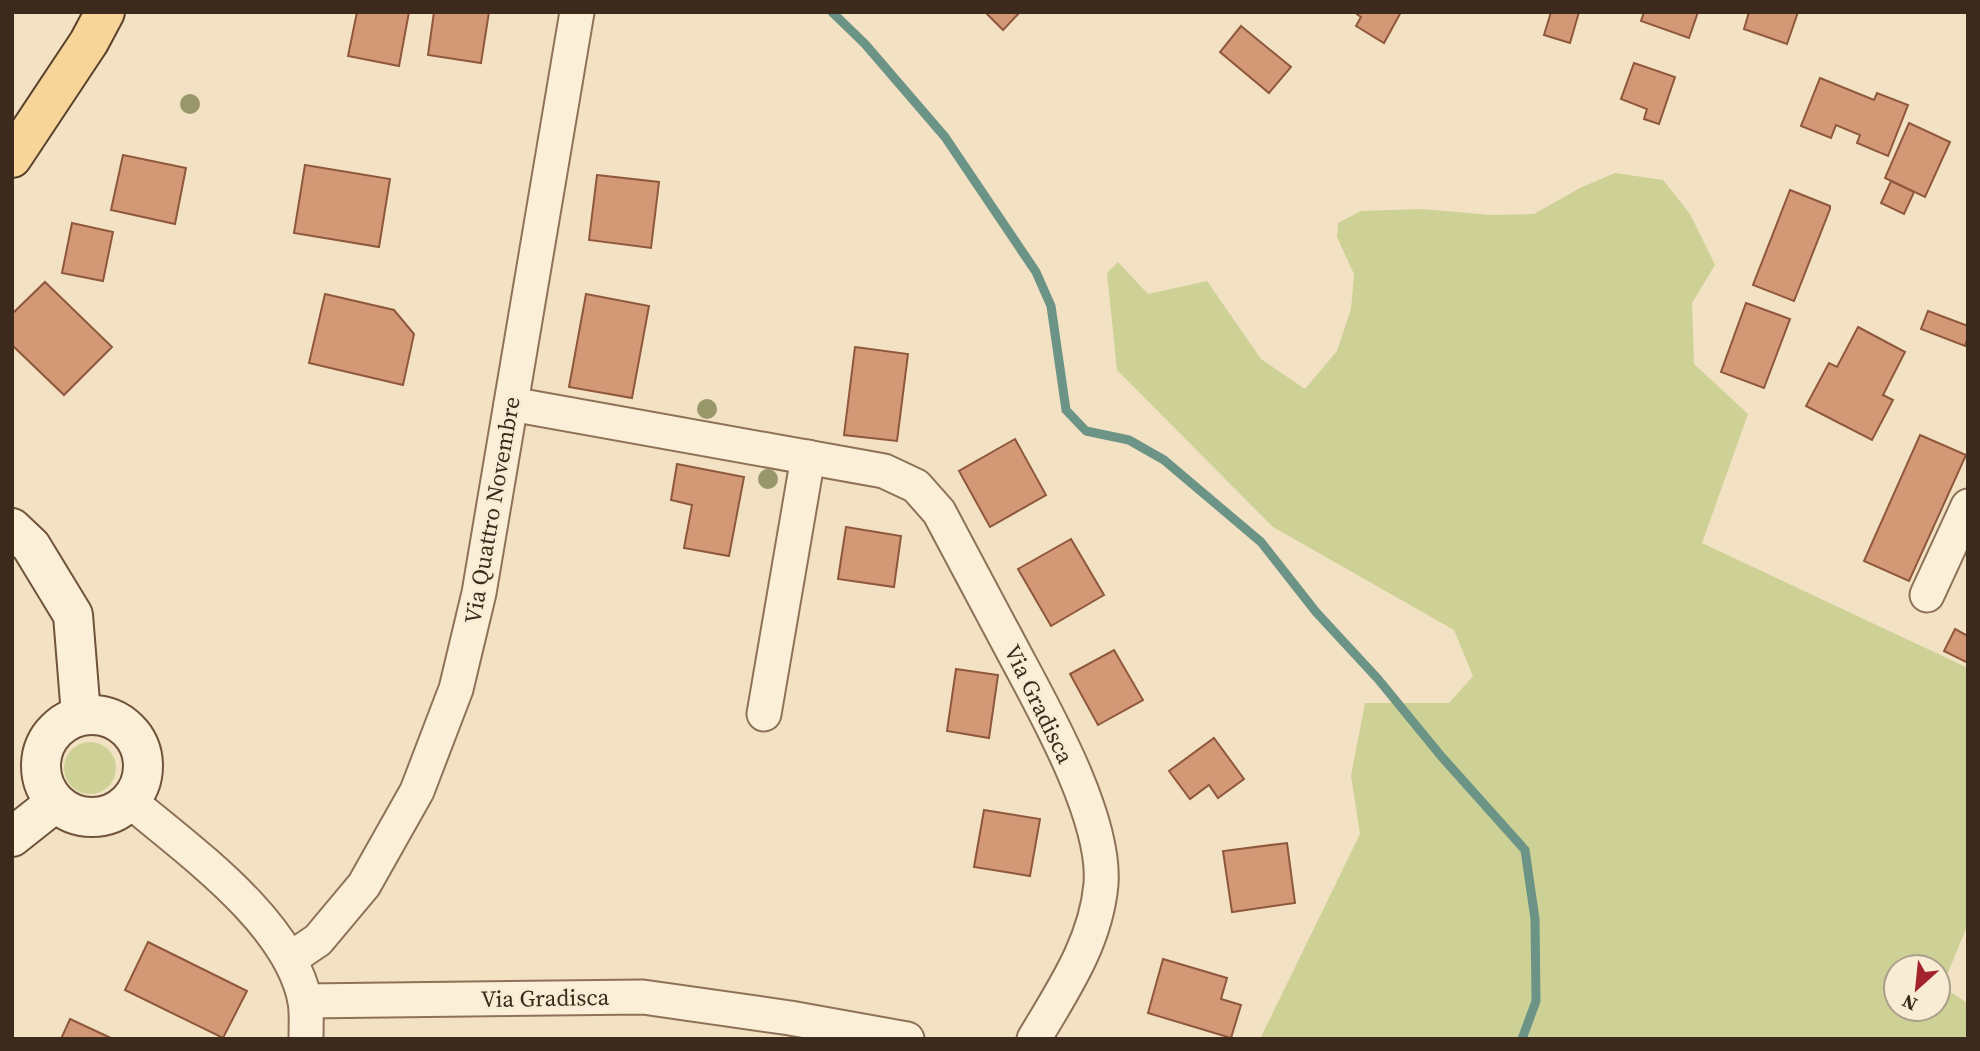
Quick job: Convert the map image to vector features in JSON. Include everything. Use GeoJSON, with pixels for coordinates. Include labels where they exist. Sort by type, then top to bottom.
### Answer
{"type":"FeatureCollection","features":[{"type":"Feature","properties":{"kind":"main road"},"geometry":{"type":"LineString","coordinates":[[12,158],[97,27]]}},
{"type":"Feature","properties":{"kind":"main road"},"geometry":{"type":"LineString","coordinates":[[12,528],[31,546],[73,615],[81,715]]}},
{"type":"Feature","properties":{"kind":"main road"},"geometry":{"type":"LineString","coordinates":[[81,715],[113,719],[126,728],[142,755],[143,772],[139,788],[130,801],[110,814],[85,817],[69,813],[55,803],[40,775],[42,751],[54,731],[66,721],[81,715]]}},
{"type":"Feature","properties":{"kind":"main road"},"geometry":{"type":"LineString","coordinates":[[12,837],[55,803]]}},
{"type":"Feature","properties":{"kind":"street","name":"Via Quattro Novembre"},"geometry":{"type":"LineString","coordinates":[[290,959],[318,940],[364,886],[417,791],[456,689],[480,593],[576,12]]}},
{"type":"Feature","properties":{"kind":"street","name":"Via Gradisca"},"geometry":{"type":"LineString","coordinates":[[511,404],[884,471],[916,486],[939,512],[1056,731],[1090,816],[1098,849],[1101,882],[1096,916],[1068,981],[1034,1039]]}},
{"type":"Feature","properties":{"kind":"street"},"geometry":{"type":"LineString","coordinates":[[764,714],[808,457]]}},
{"type":"Feature","properties":{"kind":"street"},"geometry":{"type":"LineString","coordinates":[[1927,595],[1968,506]]}},
{"type":"Feature","properties":{"kind":"street"},"geometry":{"type":"LineString","coordinates":[[130,801],[224,881],[262,918],[290,959],[305,1001],[306,1039]]}},
{"type":"Feature","properties":{"kind":"street","name":"Via Gradisca"},"geometry":{"type":"LineString","coordinates":[[305,1001],[643,997],[790,1018],[907,1039]]}},
{"type":"Feature","properties":{"kind":"green space"},"geometry":{"type":"Polygon","coordinates":[[[1615,173],[1663,180],[1690,214],[1715,265],[1692,303],[1694,364],[1748,414],[1702,543],[1968,668],[1968,924],[1952,963],[1952,953],[1882,953],[1882,1023],[1952,1023],[1952,993],[1968,1003],[1968,1039],[1260,1039],[1360,834],[1351,776],[1365,703],[1449,703],[1473,676],[1454,630],[1273,527],[1117,370],[1107,273],[1118,262],[1148,294],[1207,281],[1261,359],[1305,389],[1337,351],[1351,309],[1354,274],[1337,237],[1338,223],[1361,211],[1422,209],[1491,215],[1534,214],[1580,188],[1615,173]]]}},
{"type":"Feature","properties":{"kind":"green space"},"geometry":{"type":"Polygon","coordinates":[[[90,742],[109,749],[116,768],[109,787],[90,794],[71,787],[64,768],[71,749],[90,742]]]}},
{"type":"Feature","properties":{"kind":"building"},"geometry":{"type":"Polygon","coordinates":[[[357,12],[409,12],[399,66],[348,56],[357,12]]]}},
{"type":"Feature","properties":{"kind":"building"},"geometry":{"type":"Polygon","coordinates":[[[434,12],[489,12],[481,63],[428,55],[434,12]]]}},
{"type":"Feature","properties":{"kind":"building"},"geometry":{"type":"Polygon","coordinates":[[[985,12],[1020,12],[1003,30],[985,12]]]}},
{"type":"Feature","properties":{"kind":"building"},"geometry":{"type":"Polygon","coordinates":[[[1354,12],[1401,12],[1384,43],[1356,26],[1361,17],[1354,12]]]}},
{"type":"Feature","properties":{"kind":"building"},"geometry":{"type":"Polygon","coordinates":[[[1551,12],[1579,12],[1570,43],[1544,35],[1551,12]]]}},
{"type":"Feature","properties":{"kind":"building"},"geometry":{"type":"Polygon","coordinates":[[[1644,12],[1698,12],[1689,38],[1641,21],[1644,12]]]}},
{"type":"Feature","properties":{"kind":"building"},"geometry":{"type":"Polygon","coordinates":[[[1749,12],[1798,12],[1787,44],[1744,29],[1749,12]]]}},
{"type":"Feature","properties":{"kind":"building"},"geometry":{"type":"Polygon","coordinates":[[[1241,26],[1291,67],[1269,93],[1220,52],[1241,26]]]}},
{"type":"Feature","properties":{"kind":"building"},"geometry":{"type":"Polygon","coordinates":[[[1634,63],[1675,77],[1659,124],[1644,119],[1647,109],[1621,99],[1634,63]]]}},
{"type":"Feature","properties":{"kind":"building"},"geometry":{"type":"Polygon","coordinates":[[[1820,78],[1874,100],[1877,93],[1908,105],[1888,156],[1857,143],[1860,135],[1836,125],[1831,138],[1801,126],[1820,78]]]}},
{"type":"Feature","properties":{"kind":"building"},"geometry":{"type":"Polygon","coordinates":[[[1909,123],[1950,142],[1925,197],[1885,178],[1909,123]]]}},
{"type":"Feature","properties":{"kind":"building"},"geometry":{"type":"Polygon","coordinates":[[[123,155],[186,168],[175,224],[111,210],[123,155]]]}},
{"type":"Feature","properties":{"kind":"building"},"geometry":{"type":"Polygon","coordinates":[[[305,165],[390,179],[379,247],[294,233],[305,165]]]}},
{"type":"Feature","properties":{"kind":"building"},"geometry":{"type":"Polygon","coordinates":[[[597,175],[659,182],[651,248],[589,240],[597,175]]]}},
{"type":"Feature","properties":{"kind":"building"},"geometry":{"type":"Polygon","coordinates":[[[1891,181],[1914,192],[1904,214],[1881,203],[1891,181]]]}},
{"type":"Feature","properties":{"kind":"building"},"geometry":{"type":"Polygon","coordinates":[[[1790,190],[1830,206],[1794,301],[1753,285],[1790,190]]]}},
{"type":"Feature","properties":{"kind":"building"},"geometry":{"type":"Polygon","coordinates":[[[72,223],[113,232],[103,281],[62,273],[72,223]]]}},
{"type":"Feature","properties":{"kind":"building"},"geometry":{"type":"Polygon","coordinates":[[[45,282],[112,347],[64,395],[12,345],[12,314],[45,282]]]}},
{"type":"Feature","properties":{"kind":"building"},"geometry":{"type":"Polygon","coordinates":[[[325,294],[394,310],[414,334],[403,385],[309,363],[325,294]]]}},
{"type":"Feature","properties":{"kind":"building"},"geometry":{"type":"Polygon","coordinates":[[[586,294],[649,306],[632,398],[569,387],[586,294]]]}},
{"type":"Feature","properties":{"kind":"building"},"geometry":{"type":"Polygon","coordinates":[[[1746,303],[1790,319],[1764,388],[1721,372],[1746,303]]]}},
{"type":"Feature","properties":{"kind":"building"},"geometry":{"type":"Polygon","coordinates":[[[1928,311],[1968,326],[1965,346],[1921,329],[1928,311]]]}},
{"type":"Feature","properties":{"kind":"building"},"geometry":{"type":"Polygon","coordinates":[[[1858,327],[1905,352],[1883,395],[1893,400],[1872,440],[1806,406],[1829,363],[1837,367],[1858,327]]]}},
{"type":"Feature","properties":{"kind":"building"},"geometry":{"type":"Polygon","coordinates":[[[855,347],[908,354],[897,441],[844,435],[855,347]]]}},
{"type":"Feature","properties":{"kind":"building"},"geometry":{"type":"Polygon","coordinates":[[[1920,435],[1966,455],[1909,581],[1864,561],[1920,435]]]}},
{"type":"Feature","properties":{"kind":"building"},"geometry":{"type":"Polygon","coordinates":[[[1015,439],[1046,495],[990,527],[959,471],[1015,439]]]}},
{"type":"Feature","properties":{"kind":"building"},"geometry":{"type":"Polygon","coordinates":[[[677,464],[744,477],[729,556],[684,548],[692,505],[671,500],[677,464]]]}},
{"type":"Feature","properties":{"kind":"building"},"geometry":{"type":"Polygon","coordinates":[[[846,527],[901,536],[894,587],[838,579],[846,527]]]}},
{"type":"Feature","properties":{"kind":"building"},"geometry":{"type":"Polygon","coordinates":[[[1071,539],[1104,595],[1051,626],[1018,569],[1071,539]]]}},
{"type":"Feature","properties":{"kind":"building"},"geometry":{"type":"Polygon","coordinates":[[[1955,629],[1968,636],[1968,663],[1944,651],[1955,629]]]}},
{"type":"Feature","properties":{"kind":"building"},"geometry":{"type":"Polygon","coordinates":[[[1114,650],[1143,700],[1098,725],[1070,674],[1114,650]]]}},
{"type":"Feature","properties":{"kind":"building"},"geometry":{"type":"Polygon","coordinates":[[[956,669],[998,675],[989,738],[947,731],[956,669]]]}},
{"type":"Feature","properties":{"kind":"building"},"geometry":{"type":"Polygon","coordinates":[[[1214,738],[1244,779],[1218,798],[1209,785],[1190,799],[1169,771],[1214,738]]]}},
{"type":"Feature","properties":{"kind":"building"},"geometry":{"type":"Polygon","coordinates":[[[984,810],[1040,819],[1030,876],[974,867],[984,810]]]}},
{"type":"Feature","properties":{"kind":"building"},"geometry":{"type":"Polygon","coordinates":[[[1287,843],[1295,903],[1232,912],[1223,851],[1287,843]]]}},
{"type":"Feature","properties":{"kind":"building"},"geometry":{"type":"Polygon","coordinates":[[[148,942],[247,991],[223,1038],[125,990],[148,942]]]}},
{"type":"Feature","properties":{"kind":"building"},"geometry":{"type":"Polygon","coordinates":[[[1163,959],[1227,978],[1221,999],[1241,1005],[1231,1038],[1148,1013],[1163,959]]]}},
{"type":"Feature","properties":{"kind":"building"},"geometry":{"type":"Polygon","coordinates":[[[70,1019],[113,1039],[61,1039],[70,1019]]]}},
{"type":"Feature","properties":{"kind":"waterway"},"geometry":{"type":"LineString","coordinates":[[832,12],[865,44],[945,137],[1036,272],[1051,306],[1066,410],[1086,431],[1129,440],[1164,460],[1261,542],[1316,612],[1378,679],[1441,756],[1525,850],[1535,919],[1536,1001],[1522,1039]]}}]}
